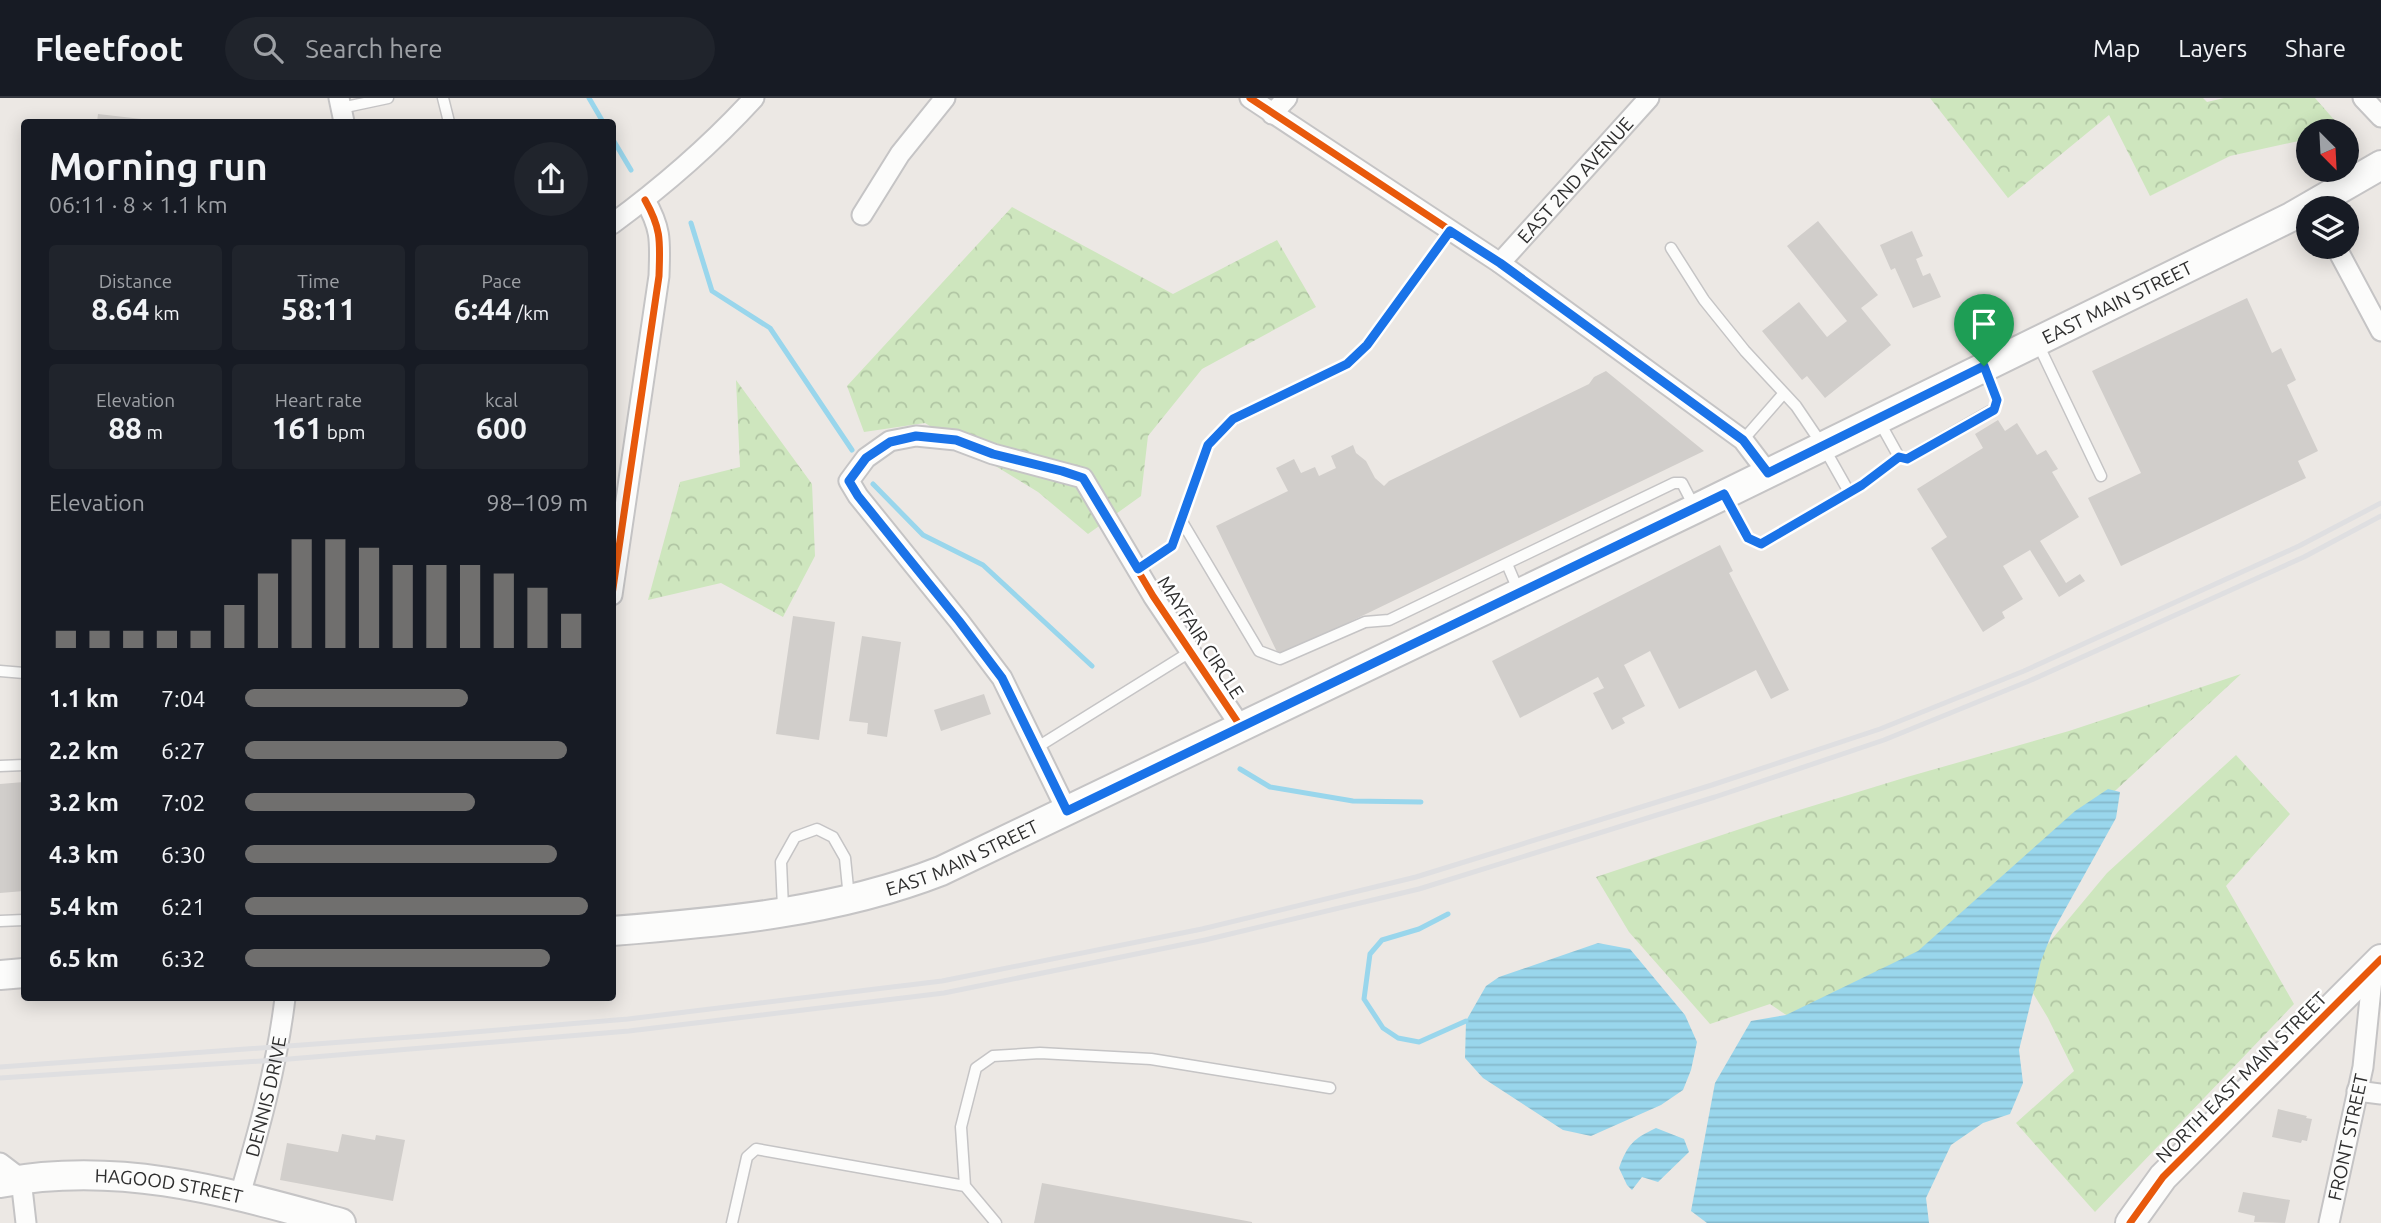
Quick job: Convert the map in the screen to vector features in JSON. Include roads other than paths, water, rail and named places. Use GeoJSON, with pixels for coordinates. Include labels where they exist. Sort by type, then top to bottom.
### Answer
{"type":"FeatureCollection","features":[{"type":"Feature","properties":{"kind":"main road","name":"EAST MAIN STREET"},"geometry":{"type":"LineString","coordinates":[[2332,196],[2381,165]]}},
{"type":"Feature","properties":{"kind":"main road","name":"EAST MAIN STREET"},"geometry":{"type":"LineString","coordinates":[[616,931],[783,913],[850,899],[941,871],[1695,509],[2296,216]]}},
{"type":"Feature","properties":{"kind":"main road","name":"NORTH EAST MAIN STREET"},"geometry":{"type":"LineString","coordinates":[[2130,1223],[2163,1177],[2377,964]]}},
{"type":"Feature","properties":{"kind":"main road","name":"HAGOOD STREET"},"geometry":{"type":"LineString","coordinates":[[7,1175],[146,1177],[240,1195],[341,1223]]}},
{"type":"Feature","properties":{"kind":"street"},"geometry":{"type":"LineString","coordinates":[[616,220],[645,200],[717,138],[754,98]]}},
{"type":"Feature","properties":{"kind":"street"},"geometry":{"type":"LineString","coordinates":[[862,215],[900,154],[945,98]]}},
{"type":"Feature","properties":{"kind":"street"},"geometry":{"type":"LineString","coordinates":[[1250,98],[1500,263],[1743,440],[1768,473]]}},
{"type":"Feature","properties":{"kind":"street"},"geometry":{"type":"LineString","coordinates":[[1272,114],[1287,98]]}},
{"type":"Feature","properties":{"kind":"street","name":"EAST 2ND AVENUE"},"geometry":{"type":"LineString","coordinates":[[1500,263],[1649,98]]}},
{"type":"Feature","properties":{"kind":"street"},"geometry":{"type":"LineString","coordinates":[[2363,98],[2381,117]]}},
{"type":"Feature","properties":{"kind":"street"},"geometry":{"type":"LineString","coordinates":[[616,568],[659,276],[660,236],[656,220],[645,200]]}},
{"type":"Feature","properties":{"kind":"street"},"geometry":{"type":"LineString","coordinates":[[2342,259],[2381,331]]}},
{"type":"Feature","properties":{"kind":"street","name":"MAYFAIR CIRCLE"},"geometry":{"type":"LineString","coordinates":[[1067,811],[1002,678],[849,481],[866,458],[890,442],[916,436],[956,440],[993,454],[1083,478],[1190,652],[1241,727]]}},
{"type":"Feature","properties":{"kind":"street","name":"FRONT STREET"},"geometry":{"type":"LineString","coordinates":[[2329,1223],[2364,1067],[2377,964]]}},
{"type":"Feature","properties":{"kind":"street","name":"DENNIS DRIVE"},"geometry":{"type":"LineString","coordinates":[[240,1195],[277,1060],[285,1001]]}},
{"type":"Feature","properties":{"kind":"street"},"geometry":{"type":"LineString","coordinates":[[2357,1091],[2381,1094]]}},
{"type":"Feature","properties":{"kind":"street"},"geometry":{"type":"LineString","coordinates":[[7,1175],[26,1223]]}},
{"type":"Feature","properties":{"kind":"lane"},"geometry":{"type":"LineString","coordinates":[[341,109],[388,98]]}},
{"type":"Feature","properties":{"kind":"lane"},"geometry":{"type":"LineString","coordinates":[[443,98],[448,119]]}},
{"type":"Feature","properties":{"kind":"lane"},"geometry":{"type":"LineString","coordinates":[[1138,569],[1172,546],[1208,445],[1233,419],[1347,364],[1367,345],[1450,231]]}},
{"type":"Feature","properties":{"kind":"lane"},"geometry":{"type":"LineString","coordinates":[[1671,248],[1704,300],[1745,351],[1796,406],[1824,446],[1849,492]]}},
{"type":"Feature","properties":{"kind":"lane"},"geometry":{"type":"LineString","coordinates":[[2036,341],[2101,476]]}},
{"type":"Feature","properties":{"kind":"lane"},"geometry":{"type":"LineString","coordinates":[[1878,419],[1899,457],[1907,459],[1994,410],[1997,400],[1984,366]]}},
{"type":"Feature","properties":{"kind":"lane"},"geometry":{"type":"LineString","coordinates":[[1743,440],[1784,393]]}},
{"type":"Feature","properties":{"kind":"lane"},"geometry":{"type":"LineString","coordinates":[[1724,494],[1748,538],[1761,544],[1849,492],[1899,457]]}},
{"type":"Feature","properties":{"kind":"lane"},"geometry":{"type":"LineString","coordinates":[[1181,520],[1259,651],[1280,659],[1366,622],[1389,620],[1674,483],[1682,483],[1695,509]]}},
{"type":"Feature","properties":{"kind":"lane"},"geometry":{"type":"LineString","coordinates":[[1507,564],[1520,593]]}},
{"type":"Feature","properties":{"kind":"lane"},"geometry":{"type":"LineString","coordinates":[[1036,748],[1190,652]]}},
{"type":"Feature","properties":{"kind":"lane"},"geometry":{"type":"LineString","coordinates":[[0,671],[21,673]]}},
{"type":"Feature","properties":{"kind":"lane"},"geometry":{"type":"LineString","coordinates":[[0,766],[21,765]]}},
{"type":"Feature","properties":{"kind":"lane"},"geometry":{"type":"LineString","coordinates":[[783,913],[781,862],[795,837],[817,829],[833,837],[845,858],[850,899]]}},
{"type":"Feature","properties":{"kind":"lane"},"geometry":{"type":"LineString","coordinates":[[0,922],[21,920]]}},
{"type":"Feature","properties":{"kind":"lane"},"geometry":{"type":"LineString","coordinates":[[996,1223],[965,1186],[961,1126],[976,1068],[993,1056],[1040,1053],[1151,1059],[1329,1088]]}},
{"type":"Feature","properties":{"kind":"lane"},"geometry":{"type":"LineString","coordinates":[[732,1223],[747,1157],[756,1149],[965,1186]]}},
{"type":"Feature","properties":{"kind":"water"},"geometry":{"type":"Polygon","coordinates":[[[2108,789],[2120,792],[2116,818],[2052,933],[2041,961],[2019,1050],[2023,1083],[2010,1114],[1983,1123],[1951,1145],[1926,1198],[1929,1223],[1707,1223],[1691,1211],[1715,1083],[1751,1021],[1786,1015],[1918,951],[2075,811],[2108,789]]]}},
{"type":"Feature","properties":{"kind":"water"},"geometry":{"type":"Polygon","coordinates":[[[1598,943],[1630,949],[1685,1015],[1697,1042],[1683,1090],[1661,1105],[1591,1136],[1563,1130],[1483,1078],[1465,1058],[1466,1021],[1486,986],[1499,977],[1598,943]]]}},
{"type":"Feature","properties":{"kind":"water"},"geometry":{"type":"Polygon","coordinates":[[[1656,1128],[1684,1139],[1689,1152],[1658,1182],[1642,1177],[1632,1190],[1619,1168],[1632,1143],[1656,1128]]]}},
{"type":"Feature","properties":{"kind":"waterway"},"geometry":{"type":"LineString","coordinates":[[589,98],[601,119]]}},
{"type":"Feature","properties":{"kind":"waterway"},"geometry":{"type":"LineString","coordinates":[[616,145],[631,170]]}},
{"type":"Feature","properties":{"kind":"waterway"},"geometry":{"type":"LineString","coordinates":[[691,223],[712,291],[770,328],[852,450]]}},
{"type":"Feature","properties":{"kind":"waterway"},"geometry":{"type":"LineString","coordinates":[[873,484],[923,535],[983,565],[1092,666]]}},
{"type":"Feature","properties":{"kind":"waterway"},"geometry":{"type":"LineString","coordinates":[[1240,769],[1270,787],[1353,801],[1421,802]]}},
{"type":"Feature","properties":{"kind":"waterway"},"geometry":{"type":"LineString","coordinates":[[1448,914],[1419,929],[1382,940],[1370,954],[1364,999],[1383,1028],[1398,1038],[1419,1042],[1466,1021]]}},
{"type":"Feature","properties":{"kind":"railway"},"geometry":{"type":"LineString","coordinates":[[0,1067],[628,1019],[942,981],[1202,929],[1416,877],[1712,785],[1880,729],[2024,671],[2299,546],[2381,503]]}},
{"type":"Feature","properties":{"kind":"railway"},"geometry":{"type":"LineString","coordinates":[[0,1078],[277,1060],[629,1031],[944,993],[1205,940],[1419,889],[1715,797],[1884,740],[2029,681],[2304,557],[2381,516]]}}]}
